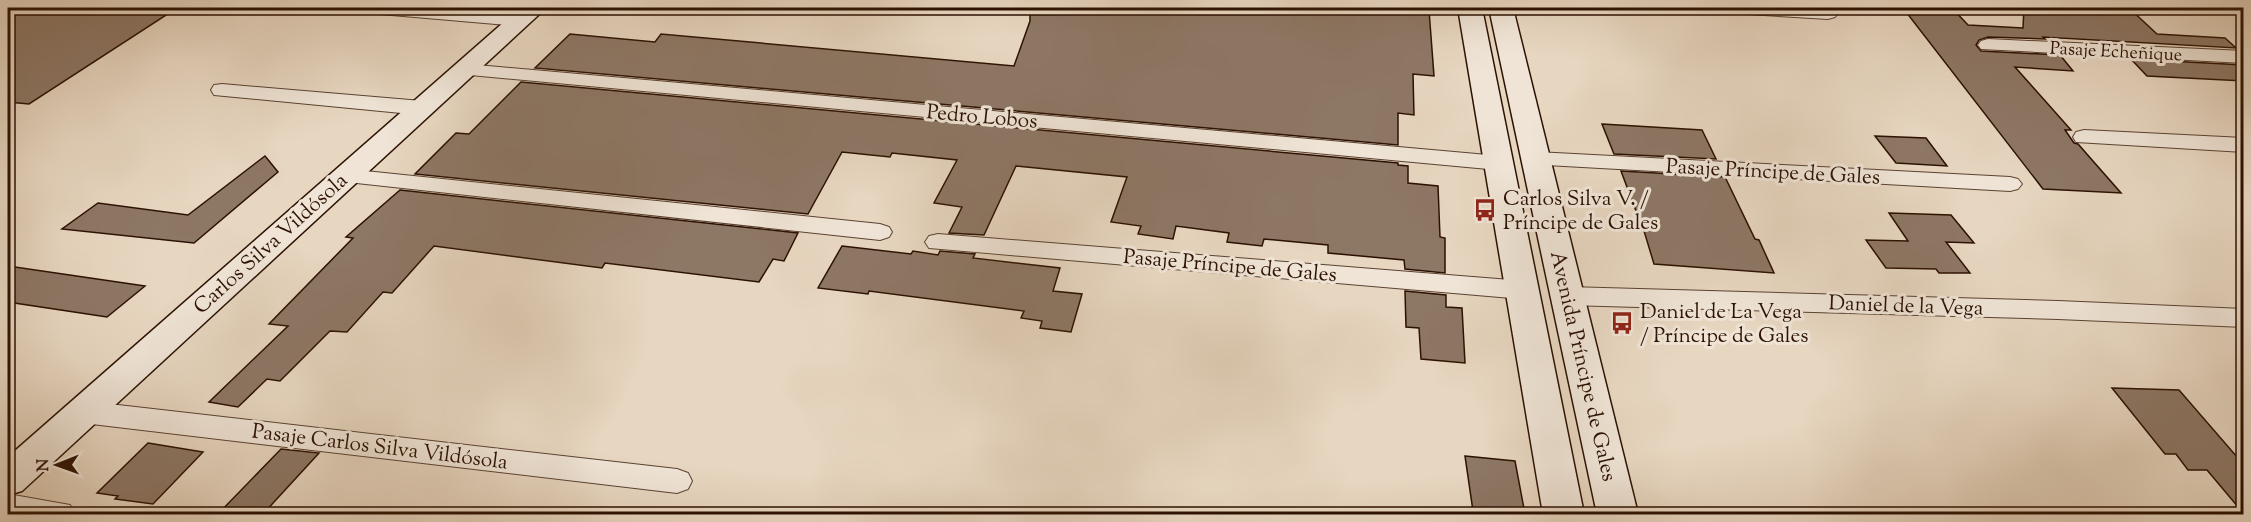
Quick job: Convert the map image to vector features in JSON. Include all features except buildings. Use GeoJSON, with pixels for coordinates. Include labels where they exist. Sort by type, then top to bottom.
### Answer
{"type":"FeatureCollection","features":[{"type":"Feature","properties":{"kind":"main road","name":"Avenida Príncipe de Gales"},"geometry":{"type":"LineString","coordinates":[[1470,8],[1564,514]]}},
{"type":"Feature","properties":{"kind":"main road","name":"Avenida Príncipe de Gales"},"geometry":{"type":"LineString","coordinates":[[1501,8],[1618,514]]}},
{"type":"Feature","properties":{"kind":"main road","name":"Carlos Silva Vildósola"},"geometry":{"type":"LineString","coordinates":[[8,480],[527,14]]}},
{"type":"Feature","properties":{"kind":"street"},"geometry":{"type":"LineString","coordinates":[[380,8],[527,14]]}},
{"type":"Feature","properties":{"kind":"street"},"geometry":{"type":"LineString","coordinates":[[1747,8],[1828,13]]}},
{"type":"Feature","properties":{"kind":"street","name":"Pasaje Echeñique"},"geometry":{"type":"LineString","coordinates":[[1988,45],[2244,57]]}},
{"type":"Feature","properties":{"kind":"street","name":"Pedro Lobos"},"geometry":{"type":"LineString","coordinates":[[466,69],[1499,163]]}},
{"type":"Feature","properties":{"kind":"street"},"geometry":{"type":"LineString","coordinates":[[222,90],[422,108]]}},
{"type":"Feature","properties":{"kind":"street"},"geometry":{"type":"LineString","coordinates":[[2084,137],[2244,145]]}},
{"type":"Feature","properties":{"kind":"street","name":"Pasaje Príncipe de Gales"},"geometry":{"type":"LineString","coordinates":[[1536,159],[2010,184]]}},
{"type":"Feature","properties":{"kind":"street"},"geometry":{"type":"LineString","coordinates":[[346,176],[880,232]]}},
{"type":"Feature","properties":{"kind":"street","name":"Pasaje Príncipe de Gales"},"geometry":{"type":"LineString","coordinates":[[938,242],[1522,290]]}},
{"type":"Feature","properties":{"kind":"street","name":"Daniel de la Vega"},"geometry":{"type":"LineString","coordinates":[[1568,296],[2058,310],[2244,318]]}},
{"type":"Feature","properties":{"kind":"street","name":"Pasaje Carlos Silva Vildósola"},"geometry":{"type":"LineString","coordinates":[[83,412],[677,481]]}},
{"type":"Feature","properties":{"kind":"street"},"geometry":{"type":"LineString","coordinates":[[8,506],[59,514]]}},
{"type":"Feature","properties":{"kind":"place","name":"Carlos Silva V. / Príncipe de Gales"},"geometry":{"type":"Point","coordinates":[1485,210]}},
{"type":"Feature","properties":{"kind":"place","name":"Daniel de La Vega / Príncipe de Gales"},"geometry":{"type":"Point","coordinates":[1622,323]}}]}
